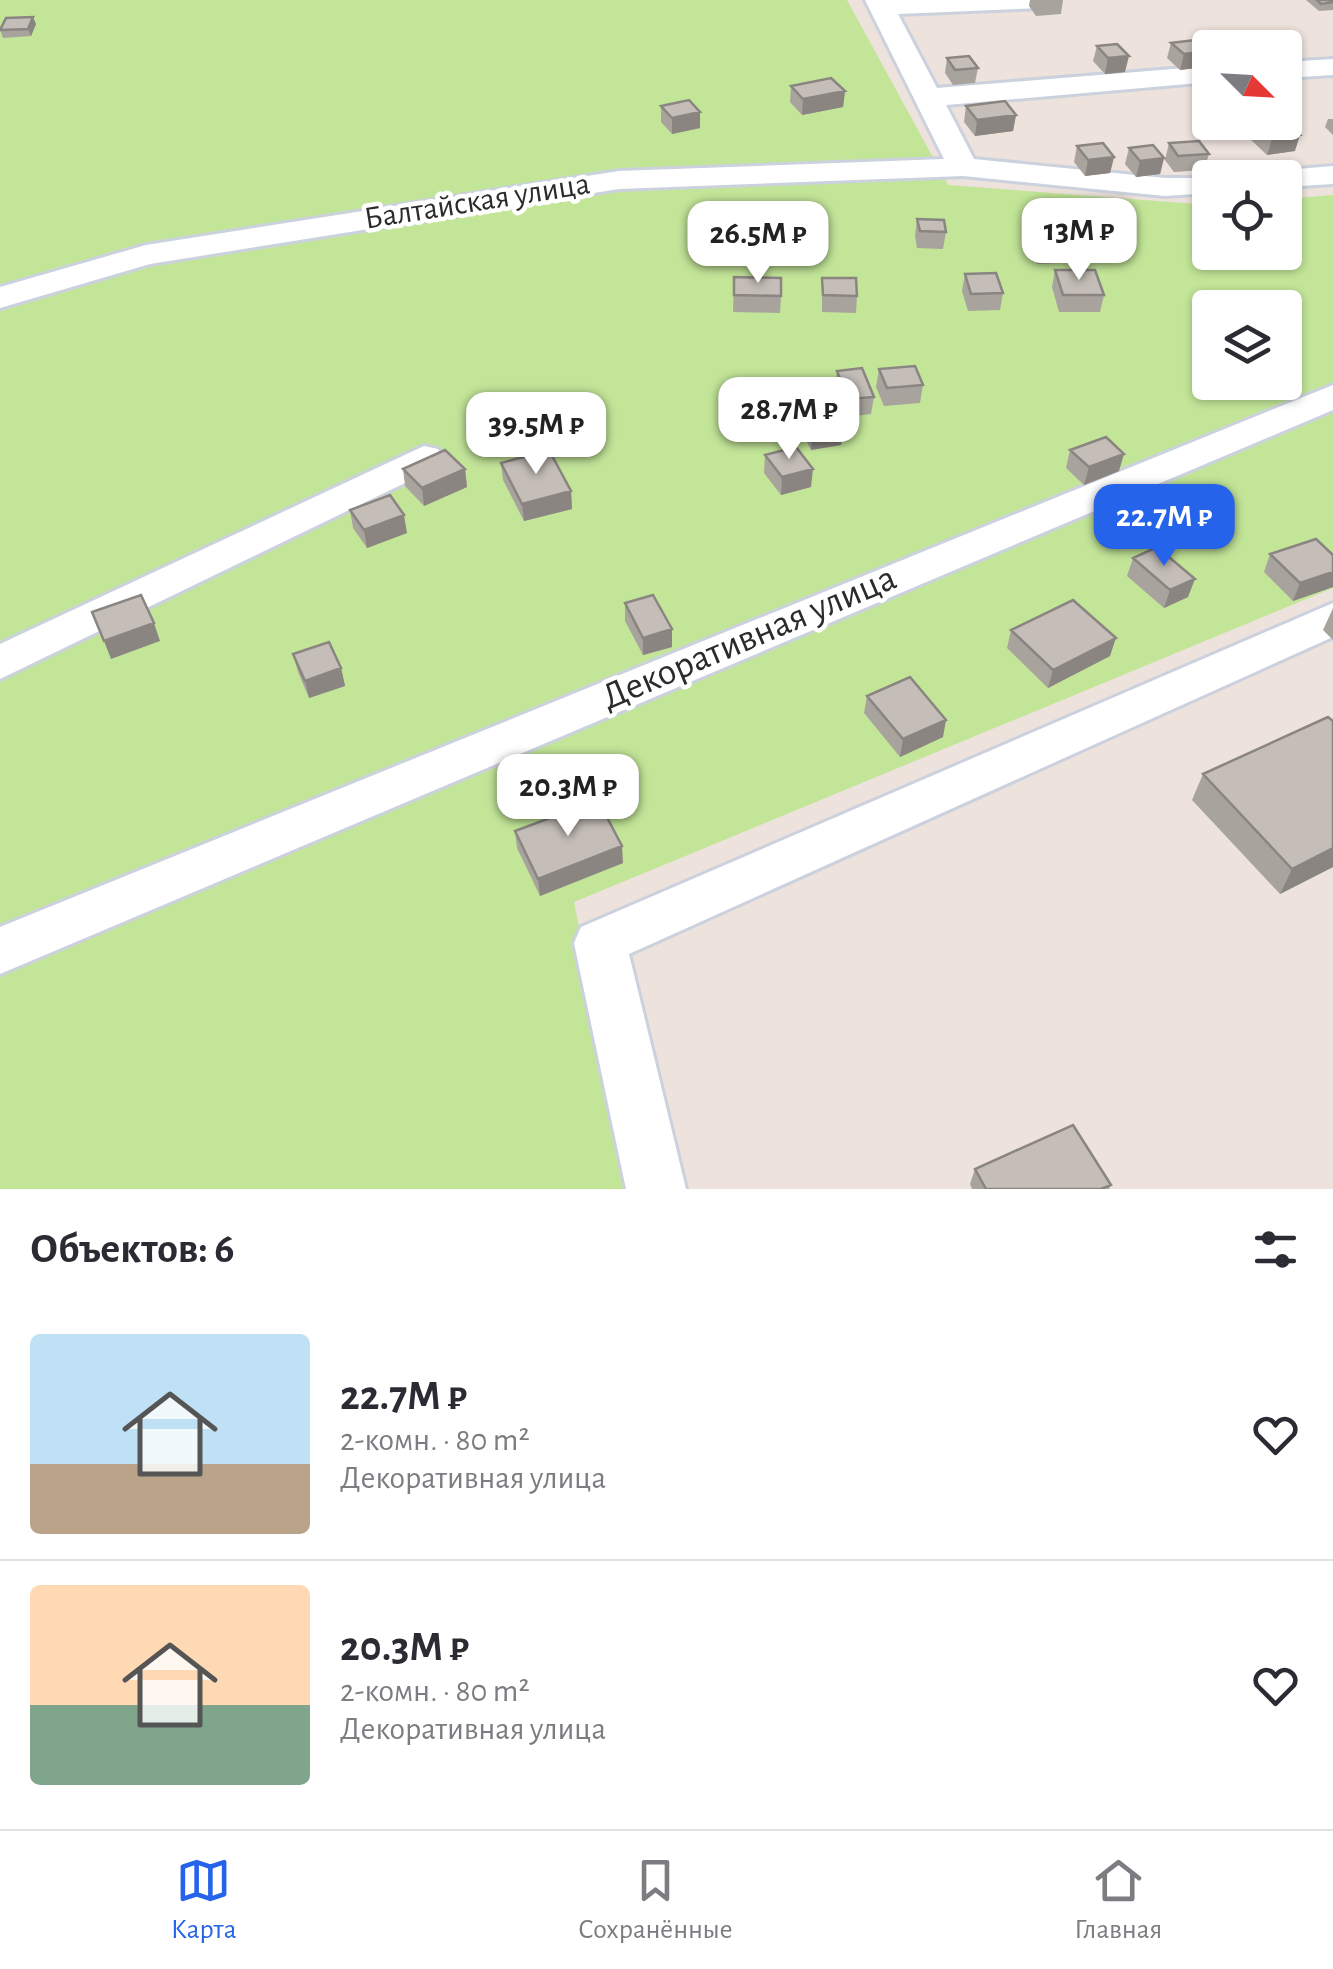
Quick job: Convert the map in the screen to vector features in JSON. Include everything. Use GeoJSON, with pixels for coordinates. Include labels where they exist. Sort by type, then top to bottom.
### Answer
{"type":"FeatureCollection","features":[{"type":"Feature","properties":{"kind":"street"},"geometry":{"type":"LineString","coordinates":[[963,167],[880,4],[1044,0]]}},
{"type":"Feature","properties":{"kind":"street"},"geometry":{"type":"LineString","coordinates":[[1302,69],[1333,67]]}},
{"type":"Feature","properties":{"kind":"street"},"geometry":{"type":"LineString","coordinates":[[927,98],[1192,75]]}},
{"type":"Feature","properties":{"kind":"street","name":"Балтайская улица"},"geometry":{"type":"LineString","coordinates":[[0,298],[146,254],[619,180],[963,167],[1165,187],[1192,185]]}},
{"type":"Feature","properties":{"kind":"street"},"geometry":{"type":"LineString","coordinates":[[1302,177],[1333,175]]}},
{"type":"Feature","properties":{"kind":"street","name":"Декоративная улица"},"geometry":{"type":"LineString","coordinates":[[0,951],[1333,396]]}},
{"type":"Feature","properties":{"kind":"street"},"geometry":{"type":"LineString","coordinates":[[0,663],[424,458]]}},
{"type":"Feature","properties":{"kind":"street"},"geometry":{"type":"LineString","coordinates":[[656,1189],[600,943],[1333,619]]}},
{"type":"Feature","properties":{"kind":"green space"},"geometry":{"type":"Polygon","coordinates":[[[0,0],[847,0],[948,185],[1192,204],[1192,270],[1302,270],[1302,198],[1333,195],[1333,588],[574,902],[631,1189],[0,1189],[0,0]]]}},
{"type":"Feature","properties":{"kind":"building"},"geometry":{"type":"Polygon","coordinates":[[[33,17],[28,29],[0,30],[6,18],[33,17]]]}},
{"type":"Feature","properties":{"kind":"building"},"geometry":{"type":"Polygon","coordinates":[[[1192,40],[1192,53],[1184,54],[1171,43],[1192,40]]]}},
{"type":"Feature","properties":{"kind":"building"},"geometry":{"type":"Polygon","coordinates":[[[1117,44],[1129,56],[1108,58],[1097,46],[1117,44]]]}},
{"type":"Feature","properties":{"kind":"building"},"geometry":{"type":"Polygon","coordinates":[[[969,56],[978,68],[955,70],[947,58],[969,56]]]}},
{"type":"Feature","properties":{"kind":"building"},"geometry":{"type":"Polygon","coordinates":[[[831,78],[845,91],[803,99],[791,86],[831,78]]]}},
{"type":"Feature","properties":{"kind":"building"},"geometry":{"type":"Polygon","coordinates":[[[689,100],[700,112],[672,118],[661,106],[689,100]]]}},
{"type":"Feature","properties":{"kind":"building"},"geometry":{"type":"Polygon","coordinates":[[[1005,101],[1016,115],[977,120],[966,106],[1005,101]]]}},
{"type":"Feature","properties":{"kind":"building"},"geometry":{"type":"Polygon","coordinates":[[[1199,141],[1209,154],[1178,156],[1169,143],[1199,141]]]}},
{"type":"Feature","properties":{"kind":"building"},"geometry":{"type":"Polygon","coordinates":[[[1103,143],[1114,157],[1088,160],[1077,146],[1103,143]]]}},
{"type":"Feature","properties":{"kind":"building"},"geometry":{"type":"Polygon","coordinates":[[[1153,145],[1164,158],[1140,161],[1129,148],[1153,145]]]}},
{"type":"Feature","properties":{"kind":"building"},"geometry":{"type":"Polygon","coordinates":[[[917,219],[944,220],[946,232],[920,231],[917,219]]]}},
{"type":"Feature","properties":{"kind":"building"},"geometry":{"type":"Polygon","coordinates":[[[1078,234],[1083,246],[1041,247],[1036,235],[1078,234]]]}},
{"type":"Feature","properties":{"kind":"building"},"geometry":{"type":"Polygon","coordinates":[[[1055,270],[1095,270],[1104,295],[1063,295],[1055,270]]]}},
{"type":"Feature","properties":{"kind":"building"},"geometry":{"type":"Polygon","coordinates":[[[996,273],[1003,293],[971,294],[965,274],[996,273]]]}},
{"type":"Feature","properties":{"kind":"building"},"geometry":{"type":"Polygon","coordinates":[[[734,277],[781,278],[781,296],[734,295],[734,277]]]}},
{"type":"Feature","properties":{"kind":"building"},"geometry":{"type":"Polygon","coordinates":[[[822,278],[856,278],[857,296],[823,295],[822,278]]]}},
{"type":"Feature","properties":{"kind":"building"},"geometry":{"type":"Polygon","coordinates":[[[915,366],[923,385],[887,388],[879,369],[915,366]]]}},
{"type":"Feature","properties":{"kind":"building"},"geometry":{"type":"Polygon","coordinates":[[[862,368],[874,397],[848,399],[837,371],[862,368]]]}},
{"type":"Feature","properties":{"kind":"building"},"geometry":{"type":"Polygon","coordinates":[[[829,401],[843,427],[812,432],[798,406],[829,401]]]}},
{"type":"Feature","properties":{"kind":"building"},"geometry":{"type":"Polygon","coordinates":[[[1106,437],[1124,454],[1089,467],[1070,450],[1106,437]]]}},
{"type":"Feature","properties":{"kind":"building"},"geometry":{"type":"Polygon","coordinates":[[[796,447],[813,469],[782,477],[765,455],[796,447]]]}},
{"type":"Feature","properties":{"kind":"building"},"geometry":{"type":"Polygon","coordinates":[[[445,450],[465,469],[422,488],[403,469],[445,450]]]}},
{"type":"Feature","properties":{"kind":"building"},"geometry":{"type":"Polygon","coordinates":[[[549,450],[571,491],[522,504],[501,463],[549,450]]]}},
{"type":"Feature","properties":{"kind":"building"},"geometry":{"type":"Polygon","coordinates":[[[390,495],[404,515],[364,530],[350,510],[390,495]]]}},
{"type":"Feature","properties":{"kind":"building"},"geometry":{"type":"Polygon","coordinates":[[[1316,539],[1333,555],[1333,572],[1300,583],[1270,554],[1316,539]]]}},
{"type":"Feature","properties":{"kind":"building"},"geometry":{"type":"Polygon","coordinates":[[[1157,547],[1195,579],[1170,590],[1133,558],[1157,547]]]}},
{"type":"Feature","properties":{"kind":"building"},"geometry":{"type":"Polygon","coordinates":[[[141,595],[154,623],[104,641],[92,612],[141,595]]]}},
{"type":"Feature","properties":{"kind":"building"},"geometry":{"type":"Polygon","coordinates":[[[653,595],[672,629],[643,638],[625,603],[653,595]]]}},
{"type":"Feature","properties":{"kind":"building"},"geometry":{"type":"Polygon","coordinates":[[[1073,600],[1116,638],[1053,670],[1011,630],[1073,600]]]}},
{"type":"Feature","properties":{"kind":"building"},"geometry":{"type":"Polygon","coordinates":[[[329,642],[341,668],[305,681],[293,654],[329,642]]]}},
{"type":"Feature","properties":{"kind":"building"},"geometry":{"type":"Polygon","coordinates":[[[910,677],[946,720],[903,739],[867,696],[910,677]]]}},
{"type":"Feature","properties":{"kind":"building"},"geometry":{"type":"Polygon","coordinates":[[[1328,717],[1333,721],[1333,848],[1292,869],[1203,774],[1328,717]]]}},
{"type":"Feature","properties":{"kind":"building"},"geometry":{"type":"Polygon","coordinates":[[[598,800],[622,846],[538,879],[515,831],[598,800]]]}},
{"type":"Feature","properties":{"kind":"building"},"geometry":{"type":"Polygon","coordinates":[[[1073,1125],[1111,1185],[1101,1189],[986,1189],[975,1169],[1073,1125]]]}}]}
